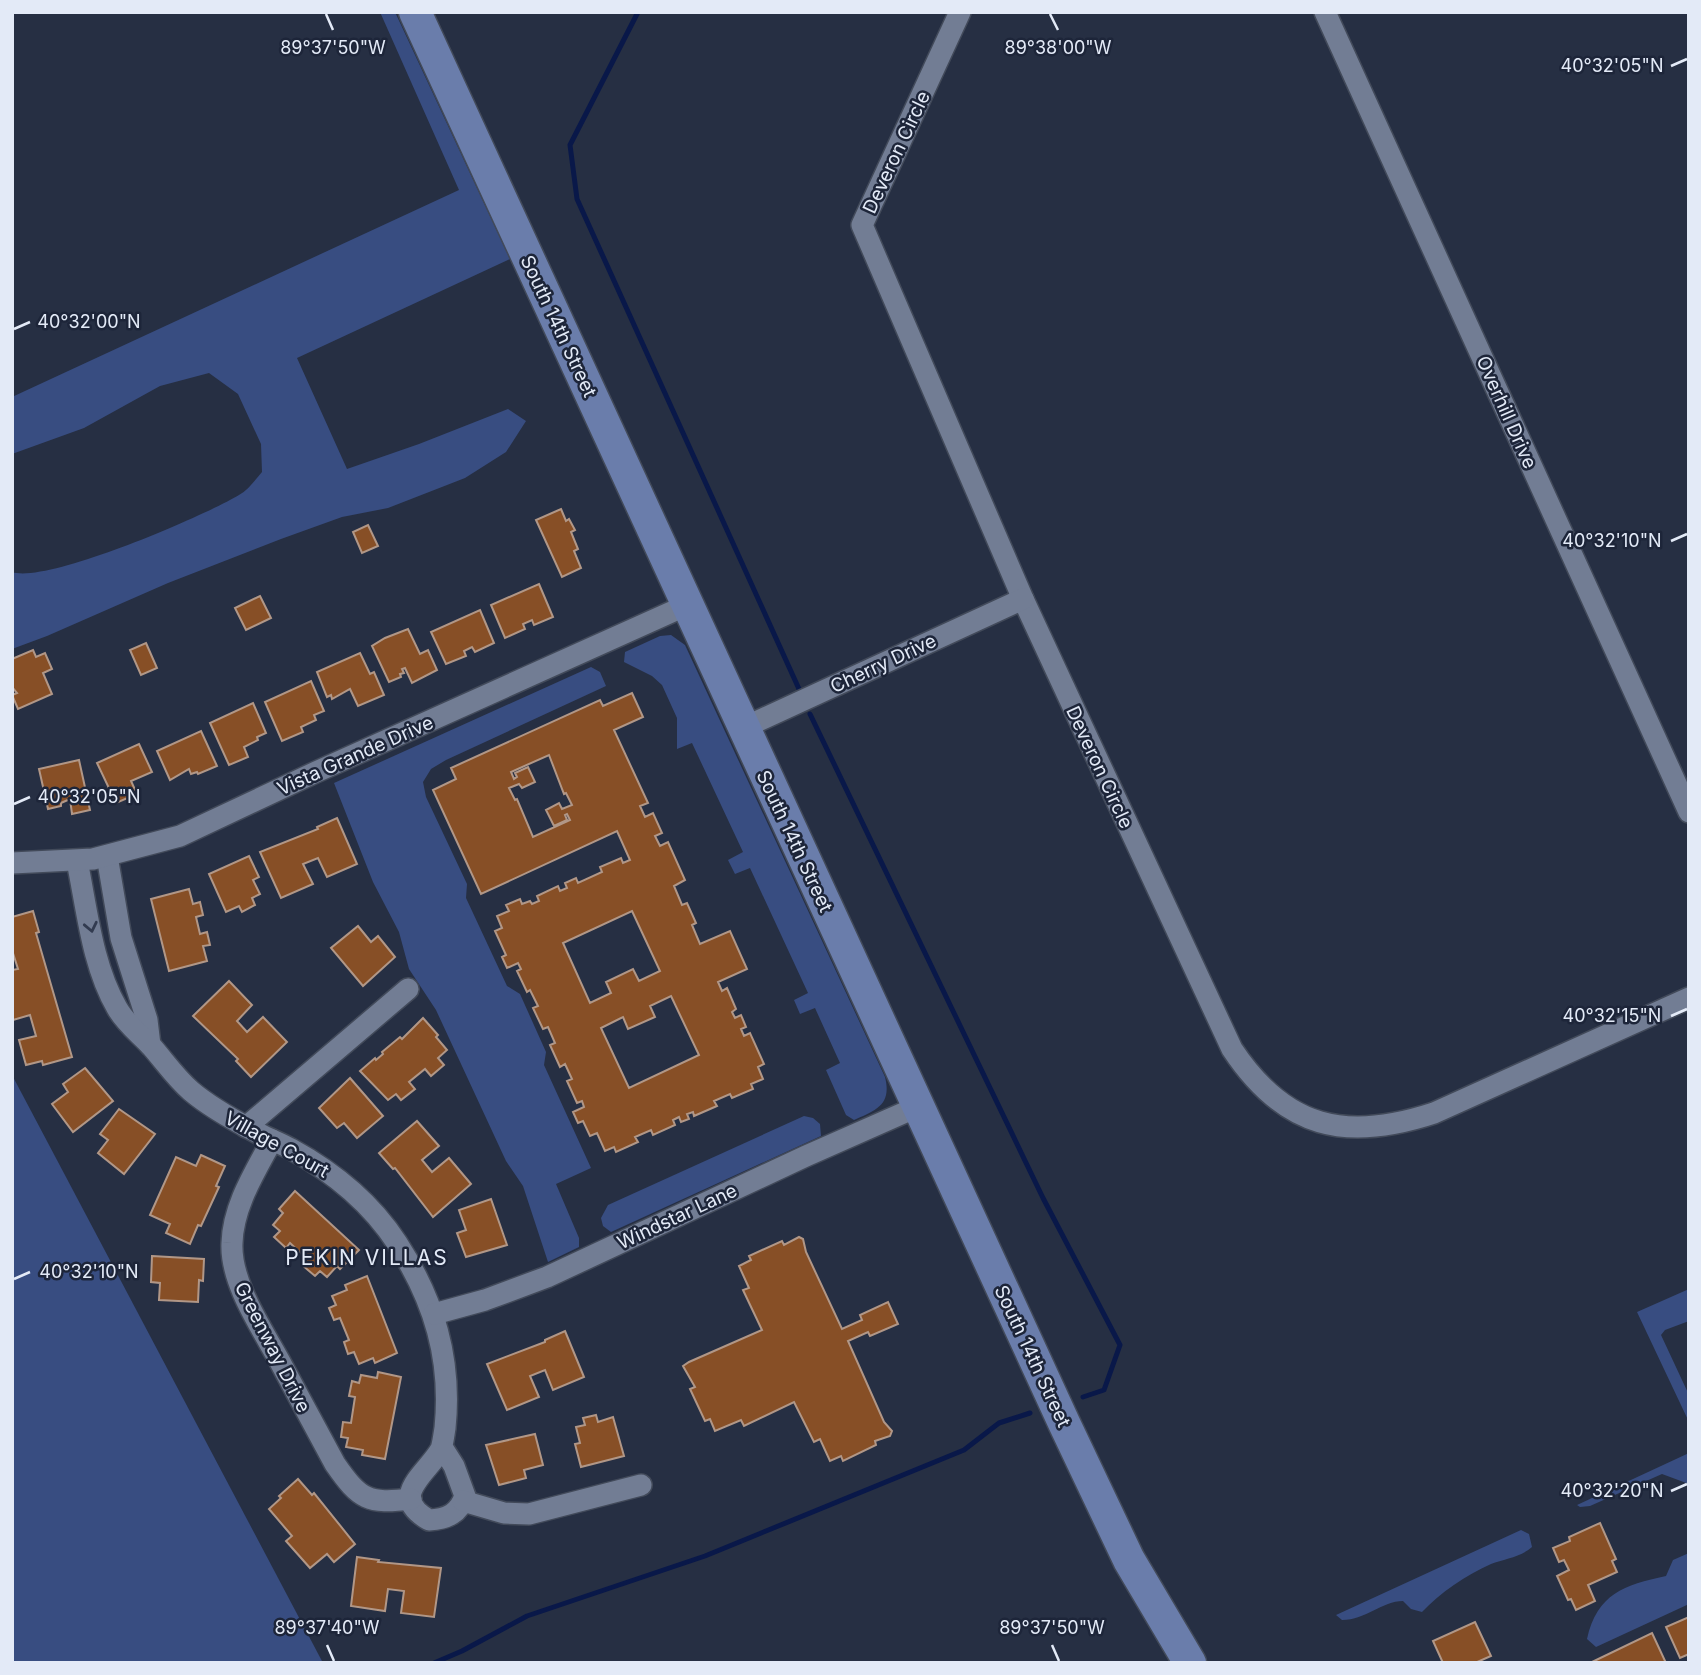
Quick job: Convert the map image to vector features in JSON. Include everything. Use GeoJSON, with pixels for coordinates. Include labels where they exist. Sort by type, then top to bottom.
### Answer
{"type":"FeatureCollection","features":[{"type":"Feature","properties":{"kind":"main road","name":"South 14th Street"},"geometry":{"type":"LineString","coordinates":[[415,12],[917,1107],[1129,1560],[1190,1663]]}},
{"type":"Feature","properties":{"kind":"street","name":"Deveron Circle"},"geometry":{"type":"LineString","coordinates":[[960,12],[862,225],[1023,599],[1232,1049],[1248,1074],[1289,1110],[1321,1123],[1358,1129],[1401,1124],[1434,1113],[1689,998]]}},
{"type":"Feature","properties":{"kind":"street","name":"Overhill Drive"},"geometry":{"type":"LineString","coordinates":[[1325,12],[1689,812]]}},
{"type":"Feature","properties":{"kind":"street","name":"Cherry Drive"},"geometry":{"type":"LineString","coordinates":[[743,728],[1023,599]]}},
{"type":"Feature","properties":{"kind":"street","name":"Vista Grande Drive"},"geometry":{"type":"LineString","coordinates":[[12,863],[107,856],[180,836],[687,605]]}},
{"type":"Feature","properties":{"kind":"street","name":"Village Court"},"geometry":{"type":"LineString","coordinates":[[107,856],[121,938],[147,1020],[150,1045]]}},
{"type":"Feature","properties":{"kind":"street","name":"Village Court"},"geometry":{"type":"LineString","coordinates":[[77,860],[102,974],[117,1008],[130,1027],[191,1091],[246,1127],[334,1175],[383,1222],[416,1275],[433,1314],[447,1377],[442,1447]]}},
{"type":"Feature","properties":{"kind":"street"},"geometry":{"type":"LineString","coordinates":[[246,1127],[408,989]]}},
{"type":"Feature","properties":{"kind":"street","name":"Windstar Lane"},"geometry":{"type":"LineString","coordinates":[[433,1314],[508,1292],[547,1277],[917,1107]]}},
{"type":"Feature","properties":{"kind":"street","name":"Greenway Drive"},"geometry":{"type":"LineString","coordinates":[[272,1140],[241,1203],[234,1224],[232,1245],[236,1275],[335,1464],[349,1484],[366,1499],[388,1502],[411,1499]]}},
{"type":"Feature","properties":{"kind":"street"},"geometry":{"type":"LineString","coordinates":[[442,1447],[462,1482],[465,1496],[452,1515],[441,1520],[429,1520],[413,1507],[411,1499],[414,1483],[442,1447]]}},
{"type":"Feature","properties":{"kind":"street"},"geometry":{"type":"LineString","coordinates":[[463,1501],[504,1513],[529,1514],[641,1485]]}},
{"type":"Feature","properties":{"kind":"shaded area"},"geometry":{"type":"Polygon","coordinates":[[[380,12],[395,12],[510,259],[297,358],[347,469],[508,409],[526,421],[506,452],[465,478],[388,508],[342,517],[281,539],[12,649],[12,572],[30,573],[57,568],[161,532],[239,495],[262,472],[261,444],[238,394],[209,373],[160,386],[84,428],[12,454],[12,397],[459,190],[380,12]]]}},
{"type":"Feature","properties":{"kind":"shaded area"},"geometry":{"type":"Polygon","coordinates":[[[671,635],[685,645],[885,1077],[887,1086],[884,1100],[875,1109],[854,1120],[846,1115],[826,1070],[840,1063],[815,1008],[800,1014],[794,1000],[808,993],[750,868],[735,874],[728,860],[743,852],[692,743],[677,749],[677,718],[662,685],[652,676],[624,662],[625,652],[660,636],[671,635]]]}},
{"type":"Feature","properties":{"kind":"shaded area"},"geometry":{"type":"Polygon","coordinates":[[[591,667],[600,672],[606,686],[446,760],[431,769],[423,782],[426,797],[467,884],[466,898],[507,986],[520,994],[546,1052],[544,1065],[591,1168],[556,1184],[579,1238],[579,1247],[548,1262],[523,1186],[506,1161],[436,1010],[409,969],[399,932],[373,882],[334,783],[591,667]]]}},
{"type":"Feature","properties":{"kind":"shaded area"},"geometry":{"type":"Polygon","coordinates":[[[12,1075],[323,1663],[12,1663],[12,1075]]]}},
{"type":"Feature","properties":{"kind":"shaded area"},"geometry":{"type":"Polygon","coordinates":[[[804,1116],[813,1118],[820,1124],[821,1136],[611,1232],[603,1226],[601,1218],[608,1205],[804,1116]]]}},
{"type":"Feature","properties":{"kind":"shaded area"},"geometry":{"type":"Polygon","coordinates":[[[1689,1289],[1689,1321],[1665,1330],[1661,1335],[1689,1395],[1689,1422],[1637,1312],[1689,1289]]]}},
{"type":"Feature","properties":{"kind":"shaded area"},"geometry":{"type":"Polygon","coordinates":[[[1689,1453],[1689,1484],[1662,1474],[1590,1506],[1577,1505],[1689,1453]]]}},
{"type":"Feature","properties":{"kind":"shaded area"},"geometry":{"type":"Polygon","coordinates":[[[1521,1530],[1529,1534],[1532,1547],[1472,1573],[1445,1591],[1422,1612],[1411,1609],[1403,1601],[1351,1619],[1342,1620],[1336,1615],[1521,1530]]]}},
{"type":"Feature","properties":{"kind":"shaded area"},"geometry":{"type":"Polygon","coordinates":[[[1689,1553],[1689,1604],[1596,1647],[1587,1639],[1598,1611],[1614,1594],[1637,1583],[1666,1576],[1673,1560],[1689,1553]]]}},
{"type":"Feature","properties":{"kind":"building"},"geometry":{"type":"Polygon","coordinates":[[[561,509],[566,521],[569,519],[575,530],[571,532],[578,549],[574,551],[581,568],[562,577],[536,520],[561,509]]]}},
{"type":"Feature","properties":{"kind":"building"},"geometry":{"type":"Polygon","coordinates":[[[368,525],[378,546],[362,553],[353,532],[368,525]]]}},
{"type":"Feature","properties":{"kind":"building"},"geometry":{"type":"Polygon","coordinates":[[[539,584],[553,617],[534,625],[532,620],[523,624],[525,629],[505,638],[491,605],[539,584]]]}},
{"type":"Feature","properties":{"kind":"building"},"geometry":{"type":"Polygon","coordinates":[[[260,596],[271,618],[246,630],[235,608],[260,596]]]}},
{"type":"Feature","properties":{"kind":"building"},"geometry":{"type":"Polygon","coordinates":[[[480,610],[494,643],[475,652],[472,647],[464,651],[466,656],[446,664],[431,632],[480,610]]]}},
{"type":"Feature","properties":{"kind":"building"},"geometry":{"type":"Polygon","coordinates":[[[408,629],[420,654],[428,650],[437,670],[412,683],[405,668],[402,669],[404,673],[400,674],[401,677],[389,682],[372,646],[408,629]]]}},
{"type":"Feature","properties":{"kind":"building"},"geometry":{"type":"Polygon","coordinates":[[[146,643],[157,668],[141,675],[130,650],[146,643]]]}},
{"type":"Feature","properties":{"kind":"building"},"geometry":{"type":"Polygon","coordinates":[[[33,650],[36,657],[45,653],[52,669],[43,673],[52,694],[18,709],[12,695],[17,693],[12,687],[12,659],[33,650]]]}},
{"type":"Feature","properties":{"kind":"building"},"geometry":{"type":"Polygon","coordinates":[[[360,653],[370,674],[374,672],[384,695],[358,706],[350,689],[332,699],[331,695],[327,697],[317,672],[360,653]]]}},
{"type":"Feature","properties":{"kind":"building"},"geometry":{"type":"Polygon","coordinates":[[[311,681],[324,711],[314,715],[316,720],[301,727],[303,732],[282,741],[265,702],[311,681]]]}},
{"type":"Feature","properties":{"kind":"building"},"geometry":{"type":"Polygon","coordinates":[[[632,693],[643,717],[614,730],[648,803],[640,806],[645,817],[653,813],[662,833],[655,836],[660,846],[668,842],[685,880],[674,886],[682,905],[687,903],[696,923],[692,925],[700,944],[730,931],[747,969],[718,982],[722,991],[727,988],[736,1009],[732,1012],[735,1018],[741,1015],[746,1027],[741,1029],[744,1036],[750,1033],[764,1064],[758,1067],[763,1079],[751,1084],[753,1089],[732,1098],[730,1094],[714,1101],[717,1106],[694,1116],[693,1112],[687,1114],[689,1119],[681,1122],[679,1117],[673,1120],[675,1125],[653,1135],[651,1130],[635,1137],[638,1142],[616,1152],[614,1147],[605,1151],[597,1133],[590,1136],[583,1121],[578,1123],[573,1112],[584,1107],[582,1101],[577,1103],[567,1081],[572,1079],[565,1064],[560,1067],[550,1045],[555,1043],[548,1027],[543,1029],[533,1008],[538,1006],[530,990],[527,992],[517,971],[521,969],[518,963],[507,968],[502,957],[506,955],[495,931],[502,928],[497,916],[509,911],[506,905],[520,899],[522,904],[530,901],[532,904],[539,901],[537,896],[558,886],[560,891],[567,888],[565,883],[576,878],[578,883],[602,872],[600,867],[621,858],[623,863],[630,860],[617,831],[481,894],[433,790],[456,779],[451,768],[600,700],[603,706],[632,693]],[[549,755],[511,772],[514,779],[517,777],[515,773],[528,767],[535,782],[522,788],[519,784],[509,788],[515,800],[517,799],[533,837],[570,820],[567,814],[567,820],[554,826],[546,810],[559,803],[562,809],[572,805],[566,793],[564,794],[549,755]],[[632,911],[563,943],[590,1003],[611,993],[606,982],[633,969],[639,981],[660,971],[632,911]],[[671,996],[650,1006],[655,1017],[628,1029],[623,1017],[601,1028],[629,1088],[699,1055],[671,996]]]}},
{"type":"Feature","properties":{"kind":"building"},"geometry":{"type":"Polygon","coordinates":[[[253,703],[266,733],[244,747],[248,757],[229,765],[210,723],[253,703]]]}},
{"type":"Feature","properties":{"kind":"building"},"geometry":{"type":"Polygon","coordinates":[[[201,731],[217,766],[198,774],[191,774],[189,769],[170,780],[157,751],[201,731]]]}},
{"type":"Feature","properties":{"kind":"building"},"geometry":{"type":"Polygon","coordinates":[[[139,744],[152,772],[131,781],[137,794],[116,803],[97,763],[139,744]]]}},
{"type":"Feature","properties":{"kind":"building"},"geometry":{"type":"Polygon","coordinates":[[[79,760],[90,810],[72,814],[70,799],[61,803],[61,806],[48,809],[39,769],[79,760]]]}},
{"type":"Feature","properties":{"kind":"building"},"geometry":{"type":"Polygon","coordinates":[[[337,818],[357,864],[327,877],[318,858],[303,864],[313,884],[281,898],[260,852],[318,829],[317,827],[337,818]]]}},
{"type":"Feature","properties":{"kind":"building"},"geometry":{"type":"Polygon","coordinates":[[[249,856],[259,877],[253,880],[260,894],[252,898],[255,905],[242,912],[239,906],[226,912],[209,874],[249,856]]]}},
{"type":"Feature","properties":{"kind":"building"},"geometry":{"type":"Polygon","coordinates":[[[189,889],[193,904],[200,902],[203,915],[196,917],[200,934],[207,932],[210,945],[203,946],[207,961],[169,971],[151,899],[189,889]]]}},
{"type":"Feature","properties":{"kind":"building"},"geometry":{"type":"Polygon","coordinates":[[[33,911],[39,932],[36,933],[72,1057],[43,1065],[42,1061],[26,1065],[19,1040],[36,1036],[30,1015],[13,1020],[12,1017],[12,970],[18,969],[12,950],[12,917],[33,911]]]}},
{"type":"Feature","properties":{"kind":"building"},"geometry":{"type":"Polygon","coordinates":[[[358,926],[371,942],[378,936],[395,957],[363,986],[331,948],[358,926]]]}},
{"type":"Feature","properties":{"kind":"building"},"geometry":{"type":"Polygon","coordinates":[[[229,981],[252,1005],[237,1021],[247,1032],[263,1017],[287,1042],[251,1077],[236,1061],[238,1059],[193,1016],[229,981]]]}},
{"type":"Feature","properties":{"kind":"building"},"geometry":{"type":"Polygon","coordinates":[[[423,1018],[447,1050],[438,1058],[444,1065],[431,1076],[425,1069],[409,1082],[415,1089],[401,1100],[396,1094],[388,1100],[360,1071],[400,1037],[402,1039],[423,1018]]]}},
{"type":"Feature","properties":{"kind":"building"},"geometry":{"type":"Polygon","coordinates":[[[85,1068],[113,1101],[73,1132],[52,1104],[68,1092],[63,1084],[85,1068]]]}},
{"type":"Feature","properties":{"kind":"building"},"geometry":{"type":"Polygon","coordinates":[[[350,1078],[383,1116],[357,1138],[344,1123],[337,1128],[319,1108],[350,1078]]]}},
{"type":"Feature","properties":{"kind":"building"},"geometry":{"type":"Polygon","coordinates":[[[119,1109],[155,1134],[124,1174],[98,1153],[108,1140],[100,1134],[119,1109]]]}},
{"type":"Feature","properties":{"kind":"building"},"geometry":{"type":"Polygon","coordinates":[[[417,1121],[439,1146],[422,1160],[432,1172],[449,1158],[471,1184],[433,1217],[395,1168],[379,1153],[417,1121]]]}},
{"type":"Feature","properties":{"kind":"building"},"geometry":{"type":"Polygon","coordinates":[[[201,1155],[225,1166],[216,1186],[219,1187],[190,1244],[166,1233],[170,1224],[150,1215],[176,1157],[196,1166],[201,1155]]]}},
{"type":"Feature","properties":{"kind":"building"},"geometry":{"type":"Polygon","coordinates":[[[295,1191],[359,1250],[340,1269],[337,1266],[327,1277],[320,1271],[315,1276],[302,1265],[307,1259],[290,1243],[286,1248],[274,1237],[280,1231],[273,1225],[283,1213],[279,1209],[295,1191]]]}},
{"type":"Feature","properties":{"kind":"building"},"geometry":{"type":"Polygon","coordinates":[[[491,1199],[507,1245],[466,1257],[457,1233],[466,1230],[459,1210],[491,1199]]]}},
{"type":"Feature","properties":{"kind":"building"},"geometry":{"type":"Polygon","coordinates":[[[799,1237],[803,1239],[806,1252],[842,1329],[862,1320],[860,1315],[888,1302],[898,1324],[870,1336],[868,1332],[848,1341],[884,1422],[892,1431],[890,1436],[875,1441],[876,1445],[843,1461],[841,1456],[830,1461],[820,1439],[814,1442],[794,1402],[744,1426],[741,1420],[715,1431],[710,1419],[705,1421],[690,1389],[695,1387],[683,1366],[762,1330],[743,1290],[749,1288],[739,1266],[751,1260],[749,1256],[782,1241],[784,1245],[799,1237]]]}},
{"type":"Feature","properties":{"kind":"building"},"geometry":{"type":"Polygon","coordinates":[[[152,1256],[204,1259],[198,1302],[159,1300],[160,1283],[151,1282],[152,1256]]]}},
{"type":"Feature","properties":{"kind":"building"},"geometry":{"type":"Polygon","coordinates":[[[367,1276],[397,1353],[375,1363],[373,1358],[359,1364],[354,1352],[348,1354],[344,1342],[349,1340],[340,1318],[334,1320],[329,1308],[336,1305],[332,1296],[347,1290],[345,1285],[367,1276]]]}},
{"type":"Feature","properties":{"kind":"building"},"geometry":{"type":"Polygon","coordinates":[[[565,1331],[584,1377],[553,1390],[545,1370],[530,1376],[539,1397],[507,1410],[487,1364],[545,1342],[565,1331]]]}},
{"type":"Feature","properties":{"kind":"building"},"geometry":{"type":"Polygon","coordinates":[[[378,1372],[401,1377],[385,1459],[362,1455],[363,1450],[346,1447],[348,1438],[341,1437],[343,1422],[351,1423],[355,1397],[349,1396],[352,1381],[359,1383],[361,1375],[377,1378],[378,1372]]]}},
{"type":"Feature","properties":{"kind":"building"},"geometry":{"type":"Polygon","coordinates":[[[596,1415],[598,1422],[613,1417],[624,1456],[581,1467],[575,1444],[580,1443],[576,1427],[585,1425],[583,1418],[596,1415]]]}},
{"type":"Feature","properties":{"kind":"building"},"geometry":{"type":"Polygon","coordinates":[[[535,1434],[543,1465],[524,1470],[526,1478],[499,1485],[486,1445],[535,1434]]]}},
{"type":"Feature","properties":{"kind":"building"},"geometry":{"type":"Polygon","coordinates":[[[298,1479],[312,1495],[314,1493],[355,1544],[334,1562],[327,1554],[310,1568],[286,1541],[292,1536],[269,1509],[298,1479]]]}},
{"type":"Feature","properties":{"kind":"building"},"geometry":{"type":"Polygon","coordinates":[[[1600,1523],[1616,1559],[1612,1561],[1617,1572],[1588,1585],[1595,1601],[1576,1610],[1571,1599],[1568,1600],[1557,1576],[1569,1570],[1564,1560],[1559,1562],[1553,1548],[1570,1541],[1569,1537],[1600,1523]]]}},
{"type":"Feature","properties":{"kind":"building"},"geometry":{"type":"Polygon","coordinates":[[[357,1557],[379,1560],[378,1562],[441,1568],[434,1617],[401,1613],[404,1591],[388,1589],[385,1611],[351,1606],[357,1557]]]}},
{"type":"Feature","properties":{"kind":"building"},"geometry":{"type":"Polygon","coordinates":[[[1689,1617],[1689,1654],[1680,1658],[1666,1627],[1689,1617]]]}},
{"type":"Feature","properties":{"kind":"building"},"geometry":{"type":"Polygon","coordinates":[[[1475,1622],[1491,1656],[1475,1663],[1443,1663],[1433,1641],[1475,1622]]]}},
{"type":"Feature","properties":{"kind":"building"},"geometry":{"type":"Polygon","coordinates":[[[1652,1633],[1666,1663],[1590,1663],[1652,1633]]]}},
{"type":"Feature","properties":{"kind":"waterway"},"geometry":{"type":"LineString","coordinates":[[638,12],[570,145],[577,199],[799,689]]}},
{"type":"Feature","properties":{"kind":"waterway"},"geometry":{"type":"LineString","coordinates":[[810,714],[1043,1198],[1120,1345],[1104,1390],[1083,1397]]}},
{"type":"Feature","properties":{"kind":"waterway"},"geometry":{"type":"LineString","coordinates":[[434,1663],[527,1616],[705,1556],[964,1450],[999,1423],[1030,1413]]}},
{"type":"Feature","properties":{"kind":"district","name":"PEKIN VILLAS"},"geometry":{"type":"Point","coordinates":[367,1258]}}]}
